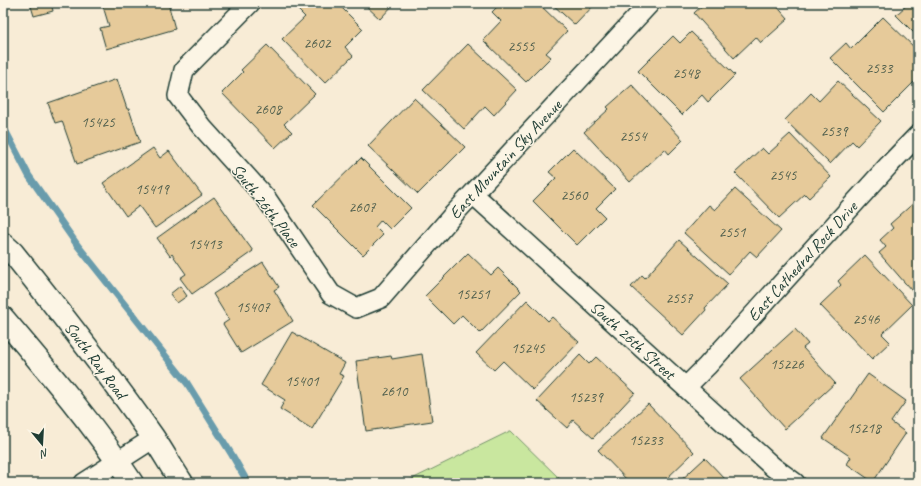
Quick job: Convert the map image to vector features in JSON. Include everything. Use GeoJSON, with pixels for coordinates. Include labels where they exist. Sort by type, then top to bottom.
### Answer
{"type":"FeatureCollection","features":[{"type":"Feature","properties":{"kind":"main road","name":"South Ray Road"},"geometry":{"type":"LineString","coordinates":[[3,230],[8,249],[112,380],[154,438],[182,483]]}},
{"type":"Feature","properties":{"kind":"main road"},"geometry":{"type":"LineString","coordinates":[[3,318],[67,395],[132,483]]}},
{"type":"Feature","properties":{"kind":"street","name":"South 26th Place"},"geometry":{"type":"LineString","coordinates":[[250,3],[184,70],[178,96],[201,126],[266,198],[331,294],[356,308]]}},
{"type":"Feature","properties":{"kind":"street","name":"East Mountain Sky Avenue"},"geometry":{"type":"LineString","coordinates":[[356,308],[382,298],[453,215],[650,3]]}},
{"type":"Feature","properties":{"kind":"street","name":"East Cathedral Rock Drive"},"geometry":{"type":"LineString","coordinates":[[686,387],[707,366],[918,135]]}},
{"type":"Feature","properties":{"kind":"street","name":"South 26th Street"},"geometry":{"type":"LineString","coordinates":[[473,194],[773,467],[795,483]]}},
{"type":"Feature","properties":{"kind":"street"},"geometry":{"type":"LineString","coordinates":[[84,483],[154,438]]}},
{"type":"Feature","properties":{"kind":"green space"},"geometry":{"type":"Polygon","coordinates":[[[510,431],[564,483],[404,483],[510,431]]]}},
{"type":"Feature","properties":{"kind":"building"},"geometry":{"type":"Polygon","coordinates":[[[30,3],[51,3],[53,11],[34,16],[30,3]]]}},
{"type":"Feature","properties":{"kind":"building"},"geometry":{"type":"Polygon","coordinates":[[[102,3],[168,3],[175,29],[106,49],[100,28],[109,26],[102,3]]]}},
{"type":"Feature","properties":{"kind":"building"},"geometry":{"type":"Polygon","coordinates":[[[305,3],[337,3],[363,29],[345,47],[353,56],[325,83],[282,39],[305,17],[298,10],[305,3]]]}},
{"type":"Feature","properties":{"kind":"building"},"geometry":{"type":"Polygon","coordinates":[[[363,3],[395,3],[380,19],[363,3]]]}},
{"type":"Feature","properties":{"kind":"building"},"geometry":{"type":"Polygon","coordinates":[[[501,3],[538,3],[567,31],[546,53],[551,57],[526,82],[483,40],[501,21],[492,12],[501,3]]]}},
{"type":"Feature","properties":{"kind":"building"},"geometry":{"type":"Polygon","coordinates":[[[551,3],[596,3],[575,25],[551,3]]]}},
{"type":"Feature","properties":{"kind":"building"},"geometry":{"type":"Polygon","coordinates":[[[705,3],[774,3],[788,19],[761,43],[756,37],[734,58],[694,13],[705,3]]]}},
{"type":"Feature","properties":{"kind":"building"},"geometry":{"type":"Polygon","coordinates":[[[909,3],[918,3],[918,37],[896,15],[909,3]]]}},
{"type":"Feature","properties":{"kind":"building"},"geometry":{"type":"Polygon","coordinates":[[[883,17],[918,51],[918,78],[884,112],[830,58],[846,43],[851,49],[883,17]]]}},
{"type":"Feature","properties":{"kind":"building"},"geometry":{"type":"Polygon","coordinates":[[[691,32],[735,75],[708,102],[702,95],[682,115],[638,71],[673,36],[680,43],[691,32]]]}},
{"type":"Feature","properties":{"kind":"building"},"geometry":{"type":"Polygon","coordinates":[[[468,44],[517,90],[494,115],[485,106],[464,129],[423,90],[468,44]]]}},
{"type":"Feature","properties":{"kind":"building"},"geometry":{"type":"Polygon","coordinates":[[[267,45],[315,94],[284,124],[292,132],[275,148],[222,93],[243,72],[241,70],[267,45]]]}},
{"type":"Feature","properties":{"kind":"building"},"geometry":{"type":"Polygon","coordinates":[[[117,79],[140,142],[77,164],[62,121],[55,123],[48,103],[117,79]]]}},
{"type":"Feature","properties":{"kind":"building"},"geometry":{"type":"Polygon","coordinates":[[[838,81],[881,121],[857,146],[852,141],[830,164],[785,120],[811,93],[819,101],[838,81]]]}},
{"type":"Feature","properties":{"kind":"building"},"geometry":{"type":"Polygon","coordinates":[[[632,85],[683,140],[669,154],[665,149],[630,182],[584,132],[609,109],[607,107],[632,85]]]}},
{"type":"Feature","properties":{"kind":"building"},"geometry":{"type":"Polygon","coordinates":[[[414,98],[465,147],[418,194],[368,146],[414,98]]]}},
{"type":"Feature","properties":{"kind":"building"},"geometry":{"type":"Polygon","coordinates":[[[790,134],[831,177],[809,198],[805,194],[779,218],[735,173],[762,148],[768,154],[790,134]]]}},
{"type":"Feature","properties":{"kind":"building"},"geometry":{"type":"Polygon","coordinates":[[[153,148],[160,158],[169,151],[202,195],[155,228],[139,206],[126,216],[103,183],[153,148]]]}},
{"type":"Feature","properties":{"kind":"building"},"geometry":{"type":"Polygon","coordinates":[[[573,148],[615,189],[596,208],[605,217],[577,245],[533,201],[556,178],[549,172],[573,148]]]}},
{"type":"Feature","properties":{"kind":"building"},"geometry":{"type":"Polygon","coordinates":[[[361,158],[411,208],[390,229],[381,220],[375,227],[383,235],[363,255],[313,205],[361,158]]]}},
{"type":"Feature","properties":{"kind":"building"},"geometry":{"type":"Polygon","coordinates":[[[735,189],[781,231],[757,257],[750,251],[729,274],[684,233],[709,205],[715,210],[735,189]]]}},
{"type":"Feature","properties":{"kind":"building"},"geometry":{"type":"Polygon","coordinates":[[[214,197],[253,251],[192,294],[180,278],[186,274],[172,254],[170,256],[157,238],[214,197]]]}},
{"type":"Feature","properties":{"kind":"building"},"geometry":{"type":"Polygon","coordinates":[[[917,200],[918,298],[879,253],[886,247],[880,240],[893,228],[890,224],[917,200]]]}},
{"type":"Feature","properties":{"kind":"building"},"geometry":{"type":"Polygon","coordinates":[[[679,240],[728,284],[705,308],[706,310],[683,335],[631,287],[642,275],[645,278],[679,240]]]}},
{"type":"Feature","properties":{"kind":"building"},"geometry":{"type":"Polygon","coordinates":[[[468,253],[491,275],[498,268],[521,291],[480,333],[462,315],[453,324],[425,296],[468,253]]]}},
{"type":"Feature","properties":{"kind":"building"},"geometry":{"type":"Polygon","coordinates":[[[865,255],[912,305],[882,334],[890,342],[872,359],[820,305],[841,285],[838,281],[865,255]]]}},
{"type":"Feature","properties":{"kind":"building"},"geometry":{"type":"Polygon","coordinates":[[[263,262],[279,287],[274,290],[293,321],[241,353],[223,324],[229,320],[213,294],[263,262]]]}},
{"type":"Feature","properties":{"kind":"building"},"geometry":{"type":"Polygon","coordinates":[[[180,286],[187,296],[177,303],[170,294],[180,286]]]}},
{"type":"Feature","properties":{"kind":"building"},"geometry":{"type":"Polygon","coordinates":[[[527,300],[548,321],[552,317],[579,342],[533,390],[503,361],[494,370],[476,353],[527,300]]]}},
{"type":"Feature","properties":{"kind":"building"},"geometry":{"type":"Polygon","coordinates":[[[795,329],[808,344],[803,348],[835,383],[785,429],[740,379],[795,329]]]}},
{"type":"Feature","properties":{"kind":"building"},"geometry":{"type":"Polygon","coordinates":[[[292,332],[345,363],[339,374],[344,376],[312,429],[280,409],[285,400],[261,385],[292,332]]]}},
{"type":"Feature","properties":{"kind":"building"},"geometry":{"type":"Polygon","coordinates":[[[422,354],[432,421],[366,431],[356,361],[391,356],[392,359],[422,354]]]}},
{"type":"Feature","properties":{"kind":"building"},"geometry":{"type":"Polygon","coordinates":[[[580,355],[589,364],[596,357],[635,393],[593,438],[573,420],[567,428],[537,401],[580,355]]]}},
{"type":"Feature","properties":{"kind":"building"},"geometry":{"type":"Polygon","coordinates":[[[868,374],[906,401],[891,422],[906,433],[873,482],[847,464],[851,457],[823,438],[868,374]]]}},
{"type":"Feature","properties":{"kind":"building"},"geometry":{"type":"Polygon","coordinates":[[[648,404],[694,452],[662,483],[630,483],[598,450],[648,404]]]}},
{"type":"Feature","properties":{"kind":"building"},"geometry":{"type":"Polygon","coordinates":[[[705,458],[727,481],[725,483],[678,483],[705,458]]]}},
{"type":"Feature","properties":{"kind":"waterway"},"geometry":{"type":"LineString","coordinates":[[3,126],[29,176],[78,246],[187,383],[248,483]]}}]}
